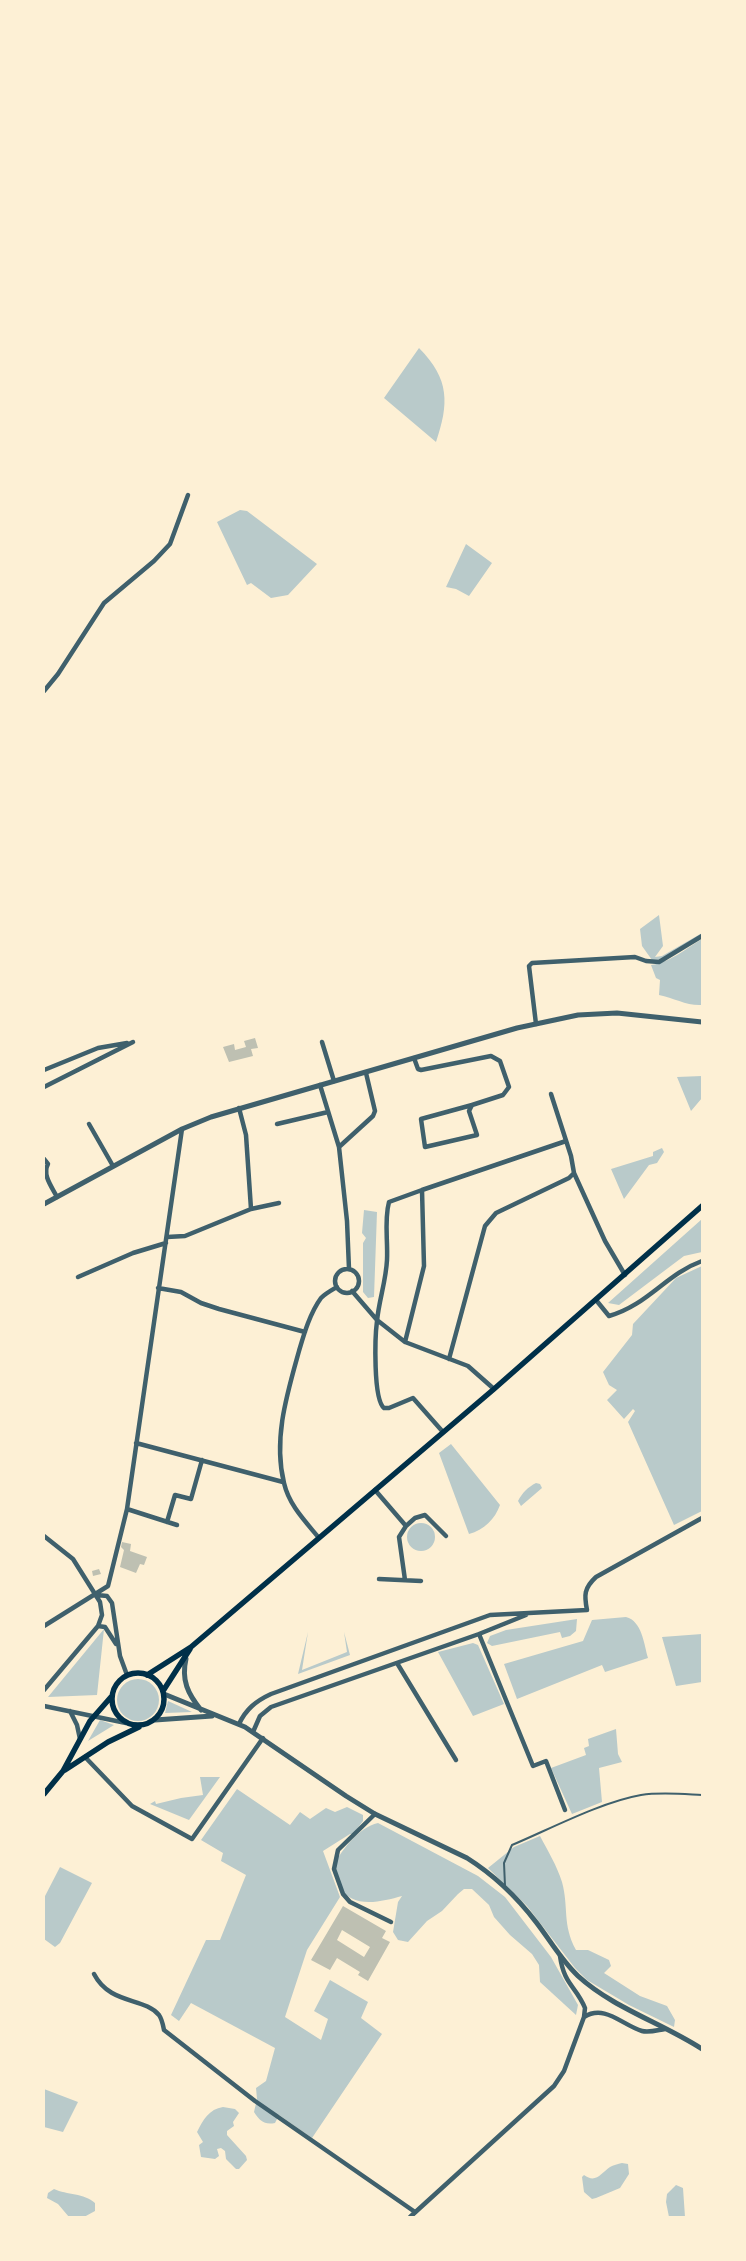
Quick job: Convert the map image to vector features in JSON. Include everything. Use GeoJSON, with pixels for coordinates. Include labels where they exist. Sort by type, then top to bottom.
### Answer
{"type":"FeatureCollection","features":[{"type":"Feature","properties":{"kind":"main road"},"geometry":{"type":"LineString","coordinates":[[147,1675],[191,1647],[494,1389],[702,1206]]}},
{"type":"Feature","properties":{"kind":"main road"},"geometry":{"type":"LineString","coordinates":[[163,1693],[186,1659],[191,1647]]}},
{"type":"Feature","properties":{"kind":"main road"},"geometry":{"type":"LineString","coordinates":[[44,1794],[63,1771],[94,1716],[112,1697],[116,1684],[134,1673],[147,1675],[159,1684],[163,1693],[163,1708],[155,1720],[108,1742],[63,1771]]}},
{"type":"Feature","properties":{"kind":"main road"},"geometry":{"type":"LineString","coordinates":[[112,1697],[115,1712],[126,1723],[141,1726]]}},
{"type":"Feature","properties":{"kind":"street"},"geometry":{"type":"LineString","coordinates":[[44,692],[104,604],[154,561],[170,544],[188,494]]}},
{"type":"Feature","properties":{"kind":"street"},"geometry":{"type":"LineString","coordinates":[[536,1024],[529,966],[532,963],[635,957],[646,961],[659,962],[702,936]]}},
{"type":"Feature","properties":{"kind":"street"},"geometry":{"type":"LineString","coordinates":[[44,1204],[182,1129],[211,1117],[536,1024],[578,1015],[618,1013],[702,1022]]}},
{"type":"Feature","properties":{"kind":"street"},"geometry":{"type":"LineString","coordinates":[[44,1070],[98,1048],[133,1042],[44,1087]]}},
{"type":"Feature","properties":{"kind":"street"},"geometry":{"type":"LineString","coordinates":[[322,1042],[334,1081]]}},
{"type":"Feature","properties":{"kind":"street"},"geometry":{"type":"LineString","coordinates":[[414,1058],[418,1069],[421,1070],[486,1055],[500,1060],[509,1087],[503,1095],[421,1120],[425,1148],[477,1135],[469,1111],[472,1105]]}},
{"type":"Feature","properties":{"kind":"street"},"geometry":{"type":"LineString","coordinates":[[339,1147],[373,1116],[375,1111],[366,1073]]}},
{"type":"Feature","properties":{"kind":"street"},"geometry":{"type":"LineString","coordinates":[[320,1085],[339,1147],[347,1221],[349,1269]]}},
{"type":"Feature","properties":{"kind":"street"},"geometry":{"type":"LineString","coordinates":[[551,1094],[574,1173],[605,1242],[625,1275]]}},
{"type":"Feature","properties":{"kind":"street"},"geometry":{"type":"LineString","coordinates":[[239,1108],[246,1135],[251,1209]]}},
{"type":"Feature","properties":{"kind":"street"},"geometry":{"type":"LineString","coordinates":[[277,1124],[328,1112]]}},
{"type":"Feature","properties":{"kind":"street"},"geometry":{"type":"LineString","coordinates":[[89,1124],[113,1166]]}},
{"type":"Feature","properties":{"kind":"street"},"geometry":{"type":"LineString","coordinates":[[44,1626],[108,1586],[126,1510],[182,1129]]}},
{"type":"Feature","properties":{"kind":"street"},"geometry":{"type":"LineString","coordinates":[[443,1432],[413,1398],[389,1408],[381,1406],[376,1366],[377,1320],[385,1279],[386,1211],[389,1202],[566,1141]]}},
{"type":"Feature","properties":{"kind":"street"},"geometry":{"type":"LineString","coordinates":[[44,1159],[48,1164],[45,1172],[57,1197]]}},
{"type":"Feature","properties":{"kind":"street"},"geometry":{"type":"LineString","coordinates":[[449,1358],[485,1226],[496,1213],[569,1178],[574,1173]]}},
{"type":"Feature","properties":{"kind":"street"},"geometry":{"type":"LineString","coordinates":[[405,1342],[424,1266],[422,1190]]}},
{"type":"Feature","properties":{"kind":"street"},"geometry":{"type":"LineString","coordinates":[[167,1237],[185,1236],[251,1209],[279,1203]]}},
{"type":"Feature","properties":{"kind":"street"},"geometry":{"type":"LineString","coordinates":[[78,1277],[133,1253],[166,1243]]}},
{"type":"Feature","properties":{"kind":"street"},"geometry":{"type":"LineString","coordinates":[[596,1300],[609,1316],[618,1313],[636,1305],[674,1275],[702,1260]]}},
{"type":"Feature","properties":{"kind":"street"},"geometry":{"type":"LineString","coordinates":[[349,1269],[356,1272],[359,1279],[358,1286],[352,1292],[344,1292],[337,1287],[335,1280],[338,1272],[349,1269]]}},
{"type":"Feature","properties":{"kind":"street"},"geometry":{"type":"LineString","coordinates":[[319,1538],[294,1507],[284,1482],[281,1436],[283,1411],[305,1332],[322,1298],[337,1287]]}},
{"type":"Feature","properties":{"kind":"street"},"geometry":{"type":"LineString","coordinates":[[158,1288],[181,1292],[200,1303],[305,1332]]}},
{"type":"Feature","properties":{"kind":"street"},"geometry":{"type":"LineString","coordinates":[[352,1292],[377,1320],[405,1342],[468,1366],[494,1389]]}},
{"type":"Feature","properties":{"kind":"street"},"geometry":{"type":"LineString","coordinates":[[136,1442],[284,1482]]}},
{"type":"Feature","properties":{"kind":"street"},"geometry":{"type":"LineString","coordinates":[[167,1522],[175,1495],[191,1499],[202,1460]]}},
{"type":"Feature","properties":{"kind":"street"},"geometry":{"type":"LineString","coordinates":[[375,1490],[406,1526]]}},
{"type":"Feature","properties":{"kind":"street"},"geometry":{"type":"LineString","coordinates":[[126,1510],[177,1525]]}},
{"type":"Feature","properties":{"kind":"street"},"geometry":{"type":"LineString","coordinates":[[406,1580],[399,1537],[406,1526],[415,1518],[425,1515],[446,1536]]}},
{"type":"Feature","properties":{"kind":"street"},"geometry":{"type":"LineString","coordinates":[[239,1724],[247,1710],[262,1698],[490,1615],[587,1610],[584,1595],[586,1589],[596,1577],[702,1518]]}},
{"type":"Feature","properties":{"kind":"street"},"geometry":{"type":"LineString","coordinates":[[44,1536],[73,1560],[100,1602],[102,1615],[98,1626],[44,1690]]}},
{"type":"Feature","properties":{"kind":"street"},"geometry":{"type":"LineString","coordinates":[[380,1579],[421,1581]]}},
{"type":"Feature","properties":{"kind":"street"},"geometry":{"type":"LineString","coordinates":[[94,1595],[106,1596],[112,1603],[119,1649]]}},
{"type":"Feature","properties":{"kind":"street"},"geometry":{"type":"LineString","coordinates":[[253,1732],[260,1716],[271,1707],[479,1634],[533,1612]]}},
{"type":"Feature","properties":{"kind":"street"},"geometry":{"type":"LineString","coordinates":[[495,1616],[498,1619],[499,1625]]}},
{"type":"Feature","properties":{"kind":"street"},"geometry":{"type":"LineString","coordinates":[[98,1626],[105,1627],[110,1633],[119,1649],[128,1675]]}},
{"type":"Feature","properties":{"kind":"street"},"geometry":{"type":"LineString","coordinates":[[479,1634],[533,1766],[546,1761],[565,1810]]}},
{"type":"Feature","properties":{"kind":"street"},"geometry":{"type":"LineString","coordinates":[[186,1659],[184,1678],[189,1693],[202,1710]]}},
{"type":"Feature","properties":{"kind":"street"},"geometry":{"type":"LineString","coordinates":[[397,1663],[456,1760]]}},
{"type":"Feature","properties":{"kind":"street"},"geometry":{"type":"LineString","coordinates":[[353,1665],[357,1677]]}},
{"type":"Feature","properties":{"kind":"street"},"geometry":{"type":"LineString","coordinates":[[163,1693],[215,1716],[239,1724],[375,1814],[466,1858],[506,1887],[535,1921],[568,1966],[588,1985],[702,2049]]}},
{"type":"Feature","properties":{"kind":"street"},"geometry":{"type":"LineString","coordinates":[[44,1706],[126,1723]]}},
{"type":"Feature","properties":{"kind":"street"},"geometry":{"type":"LineString","coordinates":[[70,1711],[78,1725],[80,1739]]}},
{"type":"Feature","properties":{"kind":"street"},"geometry":{"type":"LineString","coordinates":[[155,1720],[215,1716]]}},
{"type":"Feature","properties":{"kind":"street"},"geometry":{"type":"LineString","coordinates":[[85,1757],[132,1806],[192,1839],[262,1738]]}},
{"type":"Feature","properties":{"kind":"street"},"geometry":{"type":"LineString","coordinates":[[375,1814],[338,1850],[334,1869],[343,1894],[350,1902],[391,1922]]}},
{"type":"Feature","properties":{"kind":"street"},"geometry":{"type":"LineString","coordinates":[[410,2217],[554,2086],[564,2071],[584,2018],[585,2008],[567,1982],[562,1970],[560,1954]]}},
{"type":"Feature","properties":{"kind":"street"},"geometry":{"type":"LineString","coordinates":[[94,1974],[108,1991],[151,2009],[160,2015],[164,2030],[255,2102],[415,2212]]}},
{"type":"Feature","properties":{"kind":"street"},"geometry":{"type":"LineString","coordinates":[[584,2018],[592,2012],[597,2012],[610,2015],[640,2030],[648,2032],[665,2029]]}},
{"type":"Feature","properties":{"kind":"lane"},"geometry":{"type":"LineString","coordinates":[[506,1887],[504,1863],[512,1845],[608,1805],[639,1796],[659,1793],[702,1796]]}},
{"type":"Feature","properties":{"kind":"shaded area"},"geometry":{"type":"Polygon","coordinates":[[[419,348],[437,370],[444,392],[445,404],[436,442],[384,398],[419,348]]]}},
{"type":"Feature","properties":{"kind":"shaded area"},"geometry":{"type":"Polygon","coordinates":[[[240,510],[247,511],[317,564],[288,595],[271,598],[251,583],[247,585],[217,522],[240,510]]]}},
{"type":"Feature","properties":{"kind":"shaded area"},"geometry":{"type":"Polygon","coordinates":[[[466,544],[492,563],[469,596],[456,589],[446,587],[466,544]]]}},
{"type":"Feature","properties":{"kind":"shaded area"},"geometry":{"type":"Polygon","coordinates":[[[659,915],[663,946],[655,957],[662,956],[702,933],[702,935],[658,960],[652,960],[642,946],[640,929],[659,915]]]}},
{"type":"Feature","properties":{"kind":"shaded area"},"geometry":{"type":"Polygon","coordinates":[[[702,939],[702,1005],[686,1003],[659,995],[660,980],[656,978],[651,965],[671,958],[702,939]]]}},
{"type":"Feature","properties":{"kind":"shaded area"},"geometry":{"type":"Polygon","coordinates":[[[702,1076],[702,1098],[691,1111],[677,1077],[702,1076]]]}},
{"type":"Feature","properties":{"kind":"shaded area"},"geometry":{"type":"Polygon","coordinates":[[[662,1148],[664,1152],[657,1163],[649,1165],[624,1199],[611,1169],[653,1156],[653,1152],[662,1148]]]}},
{"type":"Feature","properties":{"kind":"shaded area"},"geometry":{"type":"Polygon","coordinates":[[[364,1210],[377,1212],[374,1297],[368,1298],[363,1292],[363,1243],[366,1238],[362,1233],[364,1210]]]}},
{"type":"Feature","properties":{"kind":"shaded area"},"geometry":{"type":"Polygon","coordinates":[[[702,1219],[702,1252],[684,1256],[619,1305],[608,1303],[702,1219]]]}},
{"type":"Feature","properties":{"kind":"shaded area"},"geometry":{"type":"Polygon","coordinates":[[[702,1266],[702,1511],[674,1525],[628,1422],[635,1411],[633,1409],[624,1419],[607,1400],[617,1390],[609,1385],[603,1372],[632,1335],[633,1324],[676,1278],[702,1266]]]}},
{"type":"Feature","properties":{"kind":"shaded area"},"geometry":{"type":"Polygon","coordinates":[[[451,1444],[500,1505],[488,1523],[479,1530],[469,1534],[439,1453],[451,1444]]]}},
{"type":"Feature","properties":{"kind":"shaded area"},"geometry":{"type":"Polygon","coordinates":[[[536,1483],[540,1484],[542,1488],[521,1506],[518,1501],[530,1486],[536,1483]]]}},
{"type":"Feature","properties":{"kind":"shaded area"},"geometry":{"type":"Polygon","coordinates":[[[421,1523],[431,1527],[435,1537],[431,1547],[421,1551],[411,1547],[407,1537],[411,1527],[421,1523]]]}},
{"type":"Feature","properties":{"kind":"shaded area"},"geometry":{"type":"Polygon","coordinates":[[[626,1617],[636,1623],[639,1628],[648,1658],[605,1672],[602,1665],[517,1699],[504,1664],[583,1641],[592,1620],[626,1617]]]}},
{"type":"Feature","properties":{"kind":"shaded area"},"geometry":{"type":"Polygon","coordinates":[[[577,1619],[576,1631],[570,1636],[562,1638],[560,1632],[492,1646],[487,1643],[490,1636],[506,1630],[577,1619]]]}},
{"type":"Feature","properties":{"kind":"shaded area"},"geometry":{"type":"Polygon","coordinates":[[[104,1629],[97,1695],[48,1697],[104,1629]]]}},
{"type":"Feature","properties":{"kind":"shaded area"},"geometry":{"type":"Polygon","coordinates":[[[308,1632],[302,1670],[347,1652],[344,1632],[350,1655],[298,1674],[308,1632]]]}},
{"type":"Feature","properties":{"kind":"shaded area"},"geometry":{"type":"Polygon","coordinates":[[[702,1634],[702,1682],[676,1686],[662,1637],[702,1634]]]}},
{"type":"Feature","properties":{"kind":"shaded area"},"geometry":{"type":"Polygon","coordinates":[[[473,1643],[478,1645],[504,1704],[473,1716],[438,1652],[473,1643]]]}},
{"type":"Feature","properties":{"kind":"shaded area"},"geometry":{"type":"Polygon","coordinates":[[[138,1679],[153,1685],[159,1700],[153,1715],[138,1721],[123,1715],[117,1700],[123,1685],[138,1679]]]}},
{"type":"Feature","properties":{"kind":"shaded area"},"geometry":{"type":"Polygon","coordinates":[[[168,1701],[192,1712],[165,1713],[168,1701]]]}},
{"type":"Feature","properties":{"kind":"shaded area"},"geometry":{"type":"Polygon","coordinates":[[[100,1720],[114,1725],[88,1741],[100,1720]]]}},
{"type":"Feature","properties":{"kind":"shaded area"},"geometry":{"type":"Polygon","coordinates":[[[616,1729],[618,1754],[622,1762],[599,1768],[602,1802],[572,1814],[551,1768],[586,1755],[584,1748],[589,1746],[588,1739],[616,1729]]]}},
{"type":"Feature","properties":{"kind":"shaded area"},"geometry":{"type":"Polygon","coordinates":[[[200,1777],[220,1777],[189,1820],[150,1804],[155,1801],[156,1804],[203,1795],[200,1777]]]}},
{"type":"Feature","properties":{"kind":"shaded area"},"geometry":{"type":"Polygon","coordinates":[[[237,1789],[290,1825],[300,1812],[310,1819],[326,1808],[335,1812],[347,1807],[363,1815],[363,1821],[353,1834],[323,1851],[340,1897],[307,1950],[285,2017],[321,2040],[328,2019],[314,2011],[330,1980],[368,2002],[361,2018],[382,2034],[312,2138],[279,2115],[275,2123],[265,2123],[254,2112],[257,2099],[256,2088],[266,2081],[275,2048],[191,2003],[179,2021],[171,2015],[206,1940],[220,1940],[246,1875],[221,1861],[223,1853],[201,1840],[237,1789]]]}},
{"type":"Feature","properties":{"kind":"shaded area"},"geometry":{"type":"Polygon","coordinates":[[[378,1823],[478,1876],[505,1897],[551,1957],[578,2005],[576,2015],[540,1982],[539,1965],[532,1954],[510,1935],[494,1917],[489,1905],[472,1889],[464,1889],[442,1911],[427,1921],[408,1942],[398,1940],[393,1932],[398,1902],[402,1896],[376,1902],[358,1901],[350,1898],[337,1882],[334,1864],[347,1845],[358,1834],[378,1823]]]}},
{"type":"Feature","properties":{"kind":"shaded area"},"geometry":{"type":"Polygon","coordinates":[[[540,1836],[562,1882],[567,1924],[576,1950],[588,1950],[609,1960],[611,1966],[604,1973],[640,1996],[667,2006],[675,2020],[674,2027],[629,2005],[587,1980],[575,1968],[527,1906],[488,1868],[514,1847],[540,1836]]]}},
{"type":"Feature","properties":{"kind":"shaded area"},"geometry":{"type":"Polygon","coordinates":[[[60,1867],[92,1883],[60,1943],[55,1947],[44,1939],[44,1898],[60,1867]]]}},
{"type":"Feature","properties":{"kind":"shaded area"},"geometry":{"type":"Polygon","coordinates":[[[44,2089],[78,2102],[63,2132],[44,2127],[44,2089]]]}},
{"type":"Feature","properties":{"kind":"shaded area"},"geometry":{"type":"Polygon","coordinates":[[[223,2107],[235,2109],[239,2113],[233,2122],[234,2126],[227,2131],[227,2135],[246,2156],[247,2160],[239,2169],[236,2169],[226,2159],[225,2151],[221,2148],[217,2149],[219,2156],[215,2159],[201,2157],[199,2145],[203,2142],[197,2132],[204,2119],[210,2113],[223,2107]]]}},
{"type":"Feature","properties":{"kind":"shaded area"},"geometry":{"type":"Polygon","coordinates":[[[622,2163],[628,2164],[629,2174],[620,2188],[592,2199],[584,2192],[582,2177],[584,2175],[595,2178],[611,2166],[622,2163]]]}},
{"type":"Feature","properties":{"kind":"shaded area"},"geometry":{"type":"Polygon","coordinates":[[[676,2185],[683,2188],[685,2217],[669,2217],[666,2202],[667,2194],[676,2185]]]}},
{"type":"Feature","properties":{"kind":"shaded area"},"geometry":{"type":"Polygon","coordinates":[[[54,2189],[91,2200],[95,2203],[95,2211],[84,2217],[69,2217],[58,2204],[47,2198],[48,2193],[54,2189]]]}},
{"type":"Feature","properties":{"kind":"building"},"geometry":{"type":"Polygon","coordinates":[[[255,1038],[258,1048],[251,1049],[253,1056],[229,1062],[223,1047],[234,1044],[235,1050],[246,1047],[244,1041],[255,1038]]]}},
{"type":"Feature","properties":{"kind":"building"},"geometry":{"type":"Polygon","coordinates":[[[122,1542],[131,1544],[130,1551],[147,1557],[144,1565],[140,1564],[136,1573],[120,1567],[124,1550],[121,1547],[122,1542]]]}},
{"type":"Feature","properties":{"kind":"building"},"geometry":{"type":"Polygon","coordinates":[[[99,1569],[101,1574],[93,1576],[92,1571],[99,1569]]]}},
{"type":"Feature","properties":{"kind":"building"},"geometry":{"type":"Polygon","coordinates":[[[343,1906],[386,1931],[382,1938],[390,1942],[368,1981],[358,1975],[360,1972],[337,1958],[330,1970],[311,1960],[343,1906]],[[342,1930],[337,1940],[364,1957],[370,1947],[342,1930]]]}}]}
